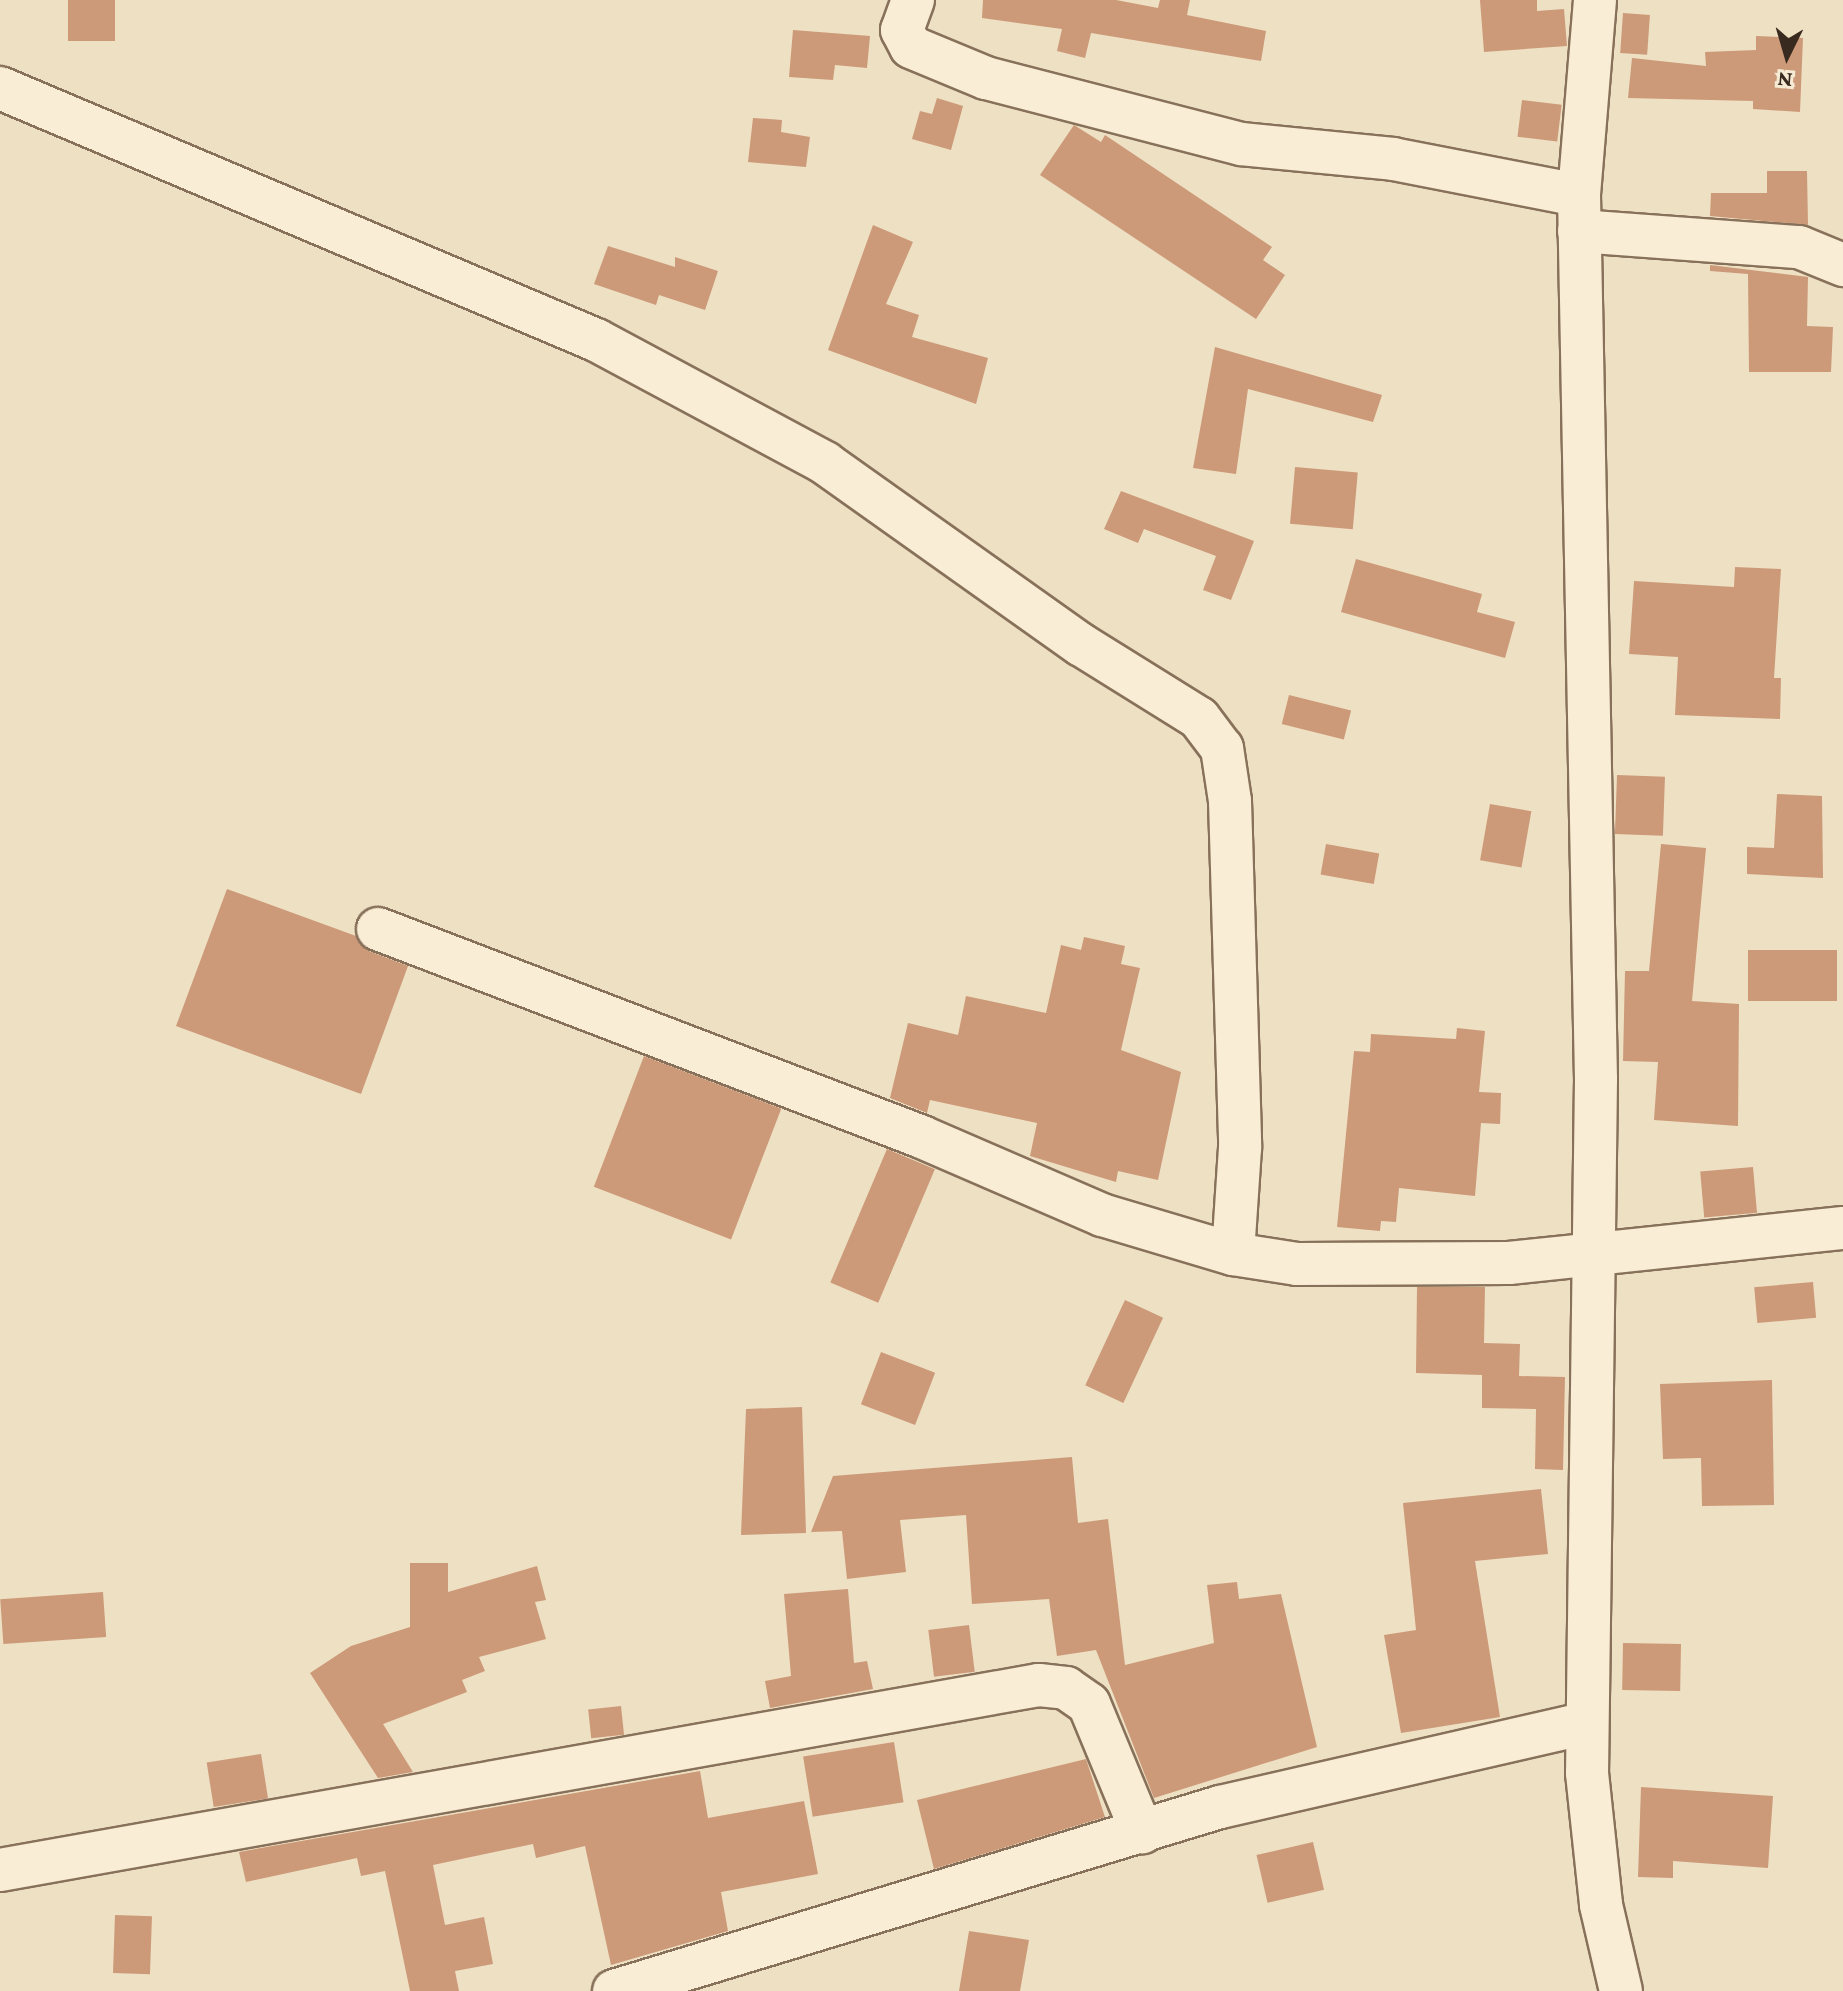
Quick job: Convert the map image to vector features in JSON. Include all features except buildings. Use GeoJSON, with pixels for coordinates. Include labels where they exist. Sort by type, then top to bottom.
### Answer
{"type":"FeatureCollection","features":[{"type":"Feature","properties":{"kind":"street"},"geometry":{"type":"LineString","coordinates":[[913,0],[902,30],[911,47],[1000,82],[1241,144],[1393,159],[1579,213],[1799,247],[1843,265]]}},
{"type":"Feature","properties":{"kind":"street"},"geometry":{"type":"LineString","coordinates":[[1595,0],[1579,213],[1596,1079],[1588,1249],[1587,1723],[1601,1905],[1621,1991]]}},
{"type":"Feature","properties":{"kind":"street"},"geometry":{"type":"LineString","coordinates":[[0,88],[596,340],[825,463],[1205,723],[1222,748],[1230,801],[1238,933],[1233,1254]]}},
{"type":"Feature","properties":{"kind":"street"},"geometry":{"type":"LineString","coordinates":[[378,929],[922,1137],[1102,1215],[1233,1254],[1297,1264],[1533,1261],[1588,1249],[1843,1228]]}},
{"type":"Feature","properties":{"kind":"street"},"geometry":{"type":"LineString","coordinates":[[0,1870],[1054,1685],[1089,1704],[1142,1832]]}},
{"type":"Feature","properties":{"kind":"street"},"geometry":{"type":"LineString","coordinates":[[614,1991],[1142,1832],[1362,1770],[1587,1723]]}}]}
